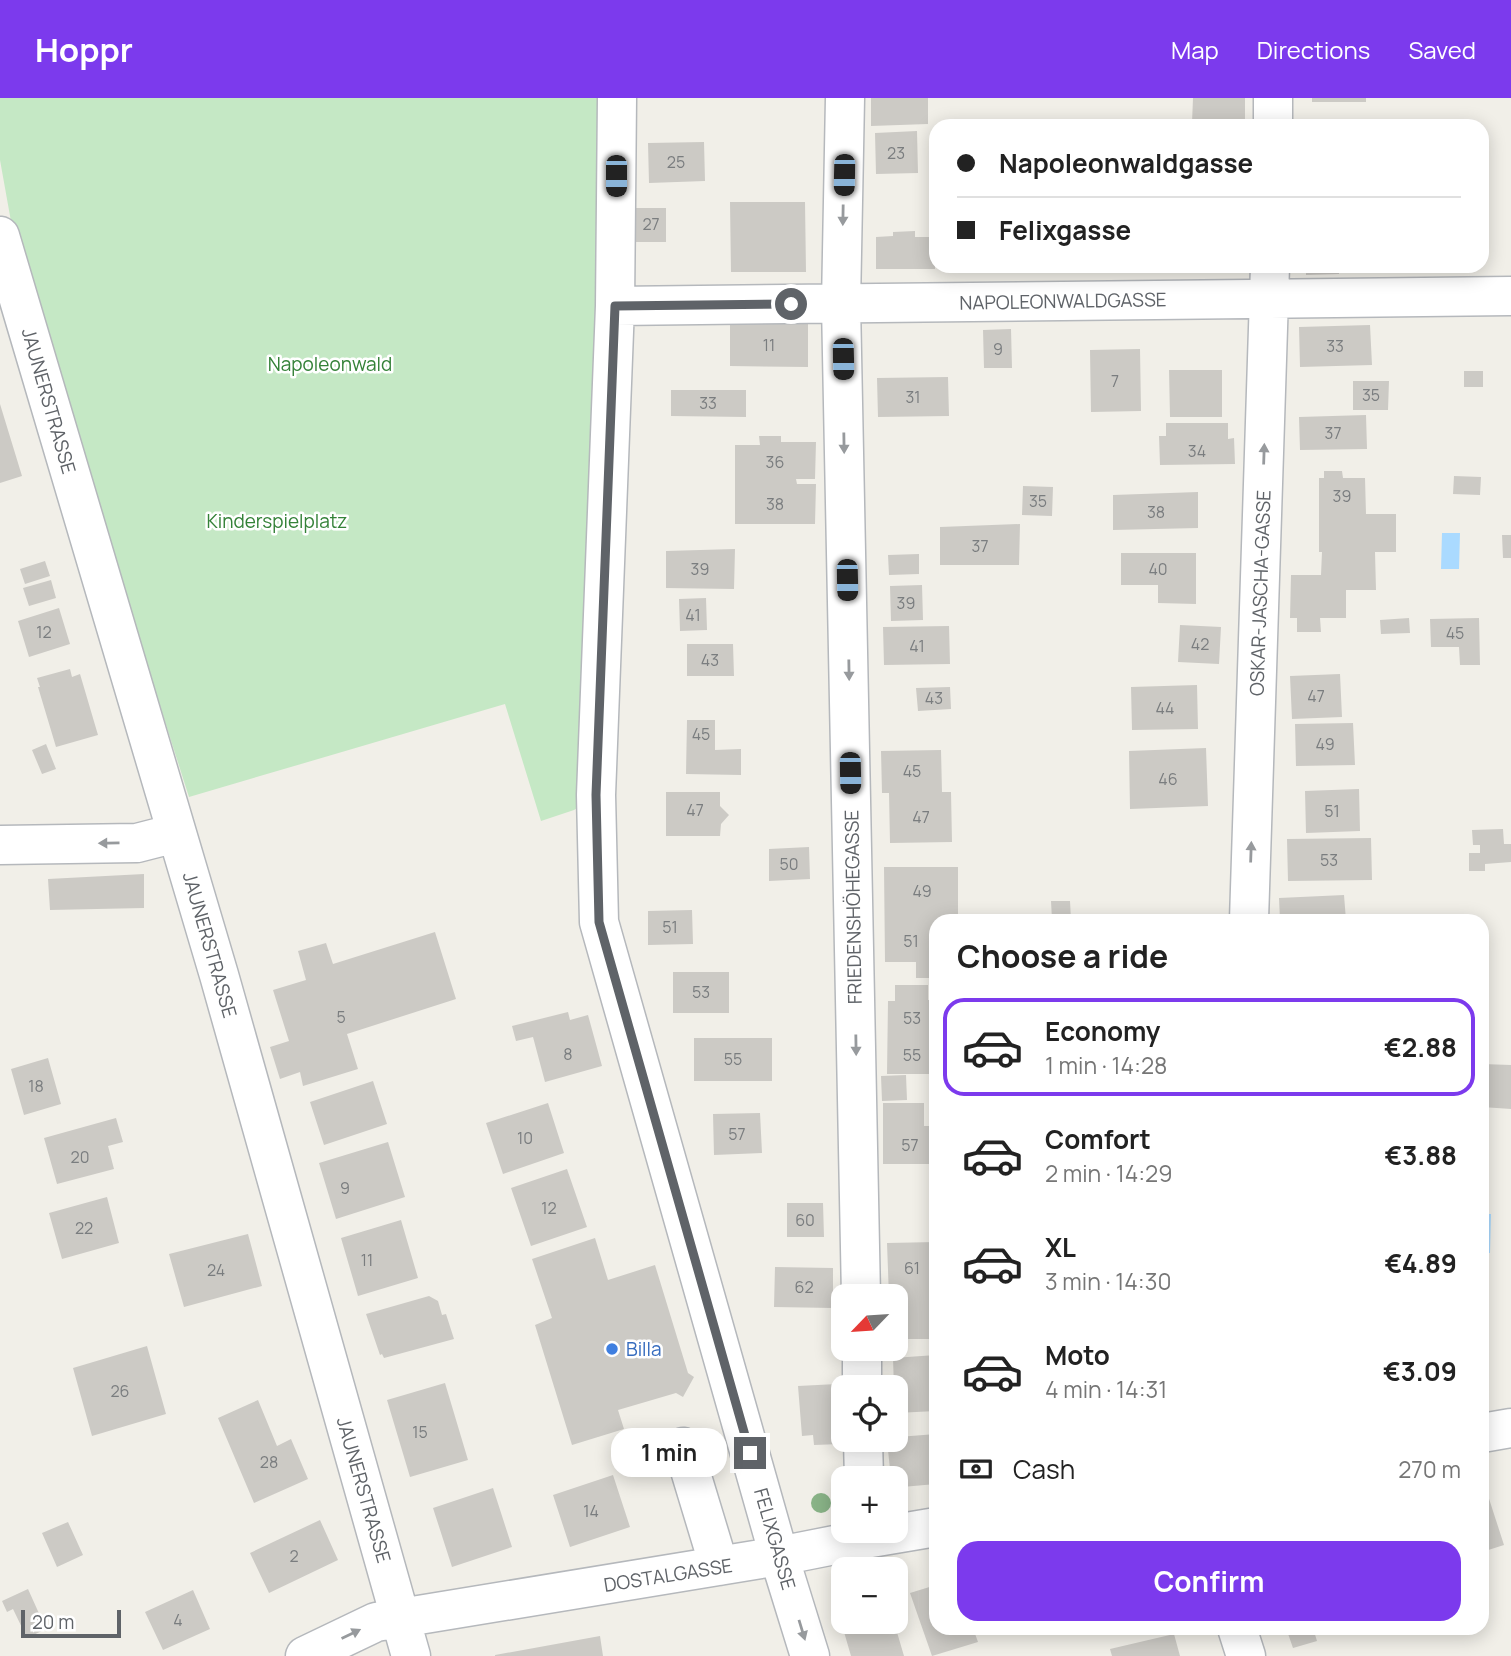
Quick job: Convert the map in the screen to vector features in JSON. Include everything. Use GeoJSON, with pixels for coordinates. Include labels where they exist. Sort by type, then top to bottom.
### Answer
{"type":"FeatureCollection","features":[{"type":"Feature","properties":{"kind":"street","name":"FELIXGASSE"},"geometry":{"type":"LineString","coordinates":[[617,98],[615,306],[596,795],[599,922],[779,1556],[810,1656]]}},
{"type":"Feature","properties":{"kind":"street","name":"FRIEDENSHÖHEGASSE"},"geometry":{"type":"LineString","coordinates":[[845,98],[842,304],[861,1284]]}},
{"type":"Feature","properties":{"kind":"street"},"geometry":{"type":"LineString","coordinates":[[1273,98],[1273,119]]}},
{"type":"Feature","properties":{"kind":"street","name":"JAUNERSTRASSE"},"geometry":{"type":"LineString","coordinates":[[0,236],[219,975],[411,1656]]}},
{"type":"Feature","properties":{"kind":"street","name":"NAPOLEONWALDGASSE"},"geometry":{"type":"LineString","coordinates":[[615,306],[842,304],[1270,282],[1511,296]]}},
{"type":"Feature","properties":{"kind":"street","name":"OSKAR-JASCHA-GASSE"},"geometry":{"type":"LineString","coordinates":[[1249,914],[1270,282]]}},
{"type":"Feature","properties":{"kind":"street"},"geometry":{"type":"LineString","coordinates":[[0,845],[137,843],[176,833]]}},
{"type":"Feature","properties":{"kind":"street"},"geometry":{"type":"LineString","coordinates":[[1489,1432],[1511,1428]]}},
{"type":"Feature","properties":{"kind":"street"},"geometry":{"type":"LineString","coordinates":[[683,1447],[719,1566]]}},
{"type":"Feature","properties":{"kind":"street","name":"DOSTALGASSE"},"geometry":{"type":"LineString","coordinates":[[908,1530],[929,1528]]}},
{"type":"Feature","properties":{"kind":"street","name":"DOSTALGASSE"},"geometry":{"type":"LineString","coordinates":[[305,1656],[376,1622],[779,1556],[832,1543]]}},
{"type":"Feature","properties":{"kind":"street"},"geometry":{"type":"LineString","coordinates":[[1239,1635],[1246,1656]]}},
{"type":"Feature","properties":{"kind":"green space","name":"Napoleonwald"},"geometry":{"type":"Polygon","coordinates":[[[0,98],[600,98],[583,804],[574,810],[541,821],[505,704],[189,797],[39,326],[12,227],[0,160],[0,98]]]}},
{"type":"Feature","properties":{"kind":"water"},"geometry":{"type":"Polygon","coordinates":[[[1442,533],[1460,533],[1459,569],[1441,569],[1442,533]]]}},
{"type":"Feature","properties":{"kind":"water"},"geometry":{"type":"Polygon","coordinates":[[[1489,1214],[1491,1214],[1490,1253],[1489,1214]]]}},
{"type":"Feature","properties":{"kind":"building"},"geometry":{"type":"Polygon","coordinates":[[[871,98],[928,98],[928,124],[871,126],[871,98]]]}},
{"type":"Feature","properties":{"kind":"building"},"geometry":{"type":"Polygon","coordinates":[[[1193,98],[1245,98],[1245,119],[1192,119],[1193,98]]]}},
{"type":"Feature","properties":{"kind":"building"},"geometry":{"type":"Polygon","coordinates":[[[1312,98],[1366,98],[1366,102],[1312,102],[1312,98]]]}},
{"type":"Feature","properties":{"kind":"building"},"geometry":{"type":"Polygon","coordinates":[[[917,131],[918,173],[876,174],[875,133],[917,131]]]}},
{"type":"Feature","properties":{"kind":"building"},"geometry":{"type":"Polygon","coordinates":[[[704,142],[705,181],[649,183],[648,143],[704,142]]]}},
{"type":"Feature","properties":{"kind":"building"},"geometry":{"type":"Polygon","coordinates":[[[730,202],[805,202],[806,272],[731,272],[730,202]]]}},
{"type":"Feature","properties":{"kind":"building"},"geometry":{"type":"Polygon","coordinates":[[[632,208],[666,208],[666,242],[632,242],[632,208]]]}},
{"type":"Feature","properties":{"kind":"building"},"geometry":{"type":"Polygon","coordinates":[[[915,231],[915,237],[929,237],[929,269],[876,269],[876,237],[893,236],[893,232],[915,231]]]}},
{"type":"Feature","properties":{"kind":"building"},"geometry":{"type":"Polygon","coordinates":[[[1306,273],[1339,273],[1339,274],[1306,273]]]}},
{"type":"Feature","properties":{"kind":"building"},"geometry":{"type":"Polygon","coordinates":[[[730,324],[808,324],[808,367],[730,366],[730,324]]]}},
{"type":"Feature","properties":{"kind":"building"},"geometry":{"type":"Polygon","coordinates":[[[1370,325],[1372,365],[1300,367],[1299,327],[1370,325]]]}},
{"type":"Feature","properties":{"kind":"building"},"geometry":{"type":"Polygon","coordinates":[[[1011,329],[1012,368],[984,368],[983,330],[1011,329]]]}},
{"type":"Feature","properties":{"kind":"building"},"geometry":{"type":"Polygon","coordinates":[[[1140,349],[1141,411],[1091,412],[1090,350],[1140,349]]]}},
{"type":"Feature","properties":{"kind":"building"},"geometry":{"type":"Polygon","coordinates":[[[1169,370],[1222,370],[1222,417],[1170,417],[1169,370]]]}},
{"type":"Feature","properties":{"kind":"building"},"geometry":{"type":"Polygon","coordinates":[[[1464,371],[1483,371],[1483,387],[1464,387],[1464,371]]]}},
{"type":"Feature","properties":{"kind":"building"},"geometry":{"type":"Polygon","coordinates":[[[948,377],[949,416],[878,417],[877,378],[948,377]]]}},
{"type":"Feature","properties":{"kind":"building"},"geometry":{"type":"Polygon","coordinates":[[[1353,381],[1389,381],[1388,410],[1353,410],[1353,381]]]}},
{"type":"Feature","properties":{"kind":"building"},"geometry":{"type":"Polygon","coordinates":[[[671,390],[746,390],[746,417],[671,416],[671,390]]]}},
{"type":"Feature","properties":{"kind":"building"},"geometry":{"type":"Polygon","coordinates":[[[0,404],[22,476],[0,483],[0,404]]]}},
{"type":"Feature","properties":{"kind":"building"},"geometry":{"type":"Polygon","coordinates":[[[1366,415],[1367,449],[1300,450],[1299,417],[1366,415]]]}},
{"type":"Feature","properties":{"kind":"building"},"geometry":{"type":"Polygon","coordinates":[[[1166,423],[1228,423],[1228,439],[1234,438],[1235,464],[1160,465],[1159,436],[1166,436],[1166,423]]]}},
{"type":"Feature","properties":{"kind":"building"},"geometry":{"type":"Polygon","coordinates":[[[759,436],[781,436],[781,442],[816,442],[815,479],[796,479],[797,484],[816,484],[815,524],[735,524],[735,445],[760,445],[759,436]]]}},
{"type":"Feature","properties":{"kind":"building"},"geometry":{"type":"Polygon","coordinates":[[[1324,471],[1342,471],[1343,478],[1365,478],[1366,514],[1396,514],[1396,552],[1375,552],[1376,590],[1346,590],[1346,618],[1320,618],[1321,632],[1297,632],[1297,618],[1290,618],[1291,575],[1321,575],[1319,478],[1324,478],[1324,471]]]}},
{"type":"Feature","properties":{"kind":"building"},"geometry":{"type":"Polygon","coordinates":[[[1454,476],[1481,477],[1480,495],[1453,494],[1454,476]]]}},
{"type":"Feature","properties":{"kind":"building"},"geometry":{"type":"Polygon","coordinates":[[[1023,486],[1053,487],[1052,516],[1022,515],[1023,486]]]}},
{"type":"Feature","properties":{"kind":"building"},"geometry":{"type":"Polygon","coordinates":[[[1198,492],[1198,528],[1113,530],[1113,495],[1198,492]]]}},
{"type":"Feature","properties":{"kind":"building"},"geometry":{"type":"Polygon","coordinates":[[[1020,524],[1019,565],[940,565],[940,527],[1020,524]]]}},
{"type":"Feature","properties":{"kind":"building"},"geometry":{"type":"Polygon","coordinates":[[[1502,535],[1511,535],[1511,558],[1503,558],[1502,535]]]}},
{"type":"Feature","properties":{"kind":"building"},"geometry":{"type":"Polygon","coordinates":[[[735,549],[734,589],[666,588],[666,551],[735,549]]]}},
{"type":"Feature","properties":{"kind":"building"},"geometry":{"type":"Polygon","coordinates":[[[1121,553],[1196,553],[1196,604],[1158,603],[1158,585],[1121,585],[1121,553]]]}},
{"type":"Feature","properties":{"kind":"building"},"geometry":{"type":"Polygon","coordinates":[[[919,554],[919,574],[889,575],[888,555],[919,554]]]}},
{"type":"Feature","properties":{"kind":"building"},"geometry":{"type":"Polygon","coordinates":[[[45,561],[50,576],[25,584],[20,569],[45,561]]]}},
{"type":"Feature","properties":{"kind":"building"},"geometry":{"type":"Polygon","coordinates":[[[51,580],[56,598],[29,606],[23,588],[51,580]]]}},
{"type":"Feature","properties":{"kind":"building"},"geometry":{"type":"Polygon","coordinates":[[[922,585],[923,620],[891,621],[890,586],[922,585]]]}},
{"type":"Feature","properties":{"kind":"building"},"geometry":{"type":"Polygon","coordinates":[[[706,598],[707,630],[680,631],[679,599],[706,598]]]}},
{"type":"Feature","properties":{"kind":"building"},"geometry":{"type":"Polygon","coordinates":[[[59,608],[70,644],[29,657],[18,621],[59,608]]]}},
{"type":"Feature","properties":{"kind":"building"},"geometry":{"type":"Polygon","coordinates":[[[1409,618],[1410,633],[1381,634],[1380,620],[1409,618]]]}},
{"type":"Feature","properties":{"kind":"building"},"geometry":{"type":"Polygon","coordinates":[[[1479,618],[1480,665],[1460,665],[1459,647],[1431,647],[1430,619],[1479,618]]]}},
{"type":"Feature","properties":{"kind":"building"},"geometry":{"type":"Polygon","coordinates":[[[1180,625],[1221,627],[1219,664],[1178,662],[1180,625]]]}},
{"type":"Feature","properties":{"kind":"building"},"geometry":{"type":"Polygon","coordinates":[[[949,626],[950,664],[884,665],[883,627],[949,626]]]}},
{"type":"Feature","properties":{"kind":"building"},"geometry":{"type":"Polygon","coordinates":[[[687,644],[733,644],[734,676],[687,676],[687,644]]]}},
{"type":"Feature","properties":{"kind":"building"},"geometry":{"type":"Polygon","coordinates":[[[70,669],[72,677],[80,674],[98,735],[56,747],[37,678],[70,669]]]}},
{"type":"Feature","properties":{"kind":"building"},"geometry":{"type":"Polygon","coordinates":[[[1340,674],[1342,717],[1292,719],[1290,676],[1340,674]]]}},
{"type":"Feature","properties":{"kind":"building"},"geometry":{"type":"Polygon","coordinates":[[[1197,685],[1198,729],[1132,730],[1131,687],[1197,685]]]}},
{"type":"Feature","properties":{"kind":"building"},"geometry":{"type":"Polygon","coordinates":[[[950,687],[951,709],[918,711],[916,688],[950,687]]]}},
{"type":"Feature","properties":{"kind":"building"},"geometry":{"type":"Polygon","coordinates":[[[687,720],[715,720],[715,750],[741,749],[741,775],[686,774],[687,720]]]}},
{"type":"Feature","properties":{"kind":"building"},"geometry":{"type":"Polygon","coordinates":[[[1353,723],[1355,765],[1296,766],[1295,724],[1353,723]]]}},
{"type":"Feature","properties":{"kind":"building"},"geometry":{"type":"Polygon","coordinates":[[[46,744],[56,769],[42,774],[32,750],[46,744]]]}},
{"type":"Feature","properties":{"kind":"building"},"geometry":{"type":"Polygon","coordinates":[[[1206,748],[1208,806],[1130,809],[1129,751],[1206,748]]]}},
{"type":"Feature","properties":{"kind":"building"},"geometry":{"type":"Polygon","coordinates":[[[941,750],[942,792],[951,792],[952,842],[890,843],[889,793],[882,793],[881,751],[941,750]]]}},
{"type":"Feature","properties":{"kind":"building"},"geometry":{"type":"Polygon","coordinates":[[[1359,789],[1360,831],[1306,833],[1305,791],[1359,789]]]}},
{"type":"Feature","properties":{"kind":"building"},"geometry":{"type":"Polygon","coordinates":[[[666,792],[720,792],[720,806],[729,815],[721,824],[720,836],[666,836],[666,792]]]}},
{"type":"Feature","properties":{"kind":"building"},"geometry":{"type":"Polygon","coordinates":[[[1503,829],[1504,844],[1511,844],[1511,862],[1485,864],[1485,871],[1469,871],[1469,853],[1480,853],[1480,845],[1473,845],[1472,830],[1503,829]]]}},
{"type":"Feature","properties":{"kind":"building"},"geometry":{"type":"Polygon","coordinates":[[[1371,838],[1372,880],[1288,881],[1287,839],[1371,838]]]}},
{"type":"Feature","properties":{"kind":"building"},"geometry":{"type":"Polygon","coordinates":[[[809,847],[810,879],[769,881],[769,849],[809,847]]]}},
{"type":"Feature","properties":{"kind":"building"},"geometry":{"type":"Polygon","coordinates":[[[884,867],[958,867],[958,914],[929,914],[929,978],[916,978],[916,962],[885,962],[884,867]]]}},
{"type":"Feature","properties":{"kind":"building"},"geometry":{"type":"Polygon","coordinates":[[[144,874],[144,908],[50,910],[48,879],[144,874]]]}},
{"type":"Feature","properties":{"kind":"building"},"geometry":{"type":"Polygon","coordinates":[[[1344,895],[1346,914],[1280,914],[1279,898],[1344,895]]]}},
{"type":"Feature","properties":{"kind":"building"},"geometry":{"type":"Polygon","coordinates":[[[1051,901],[1070,901],[1071,914],[1052,914],[1051,901]]]}},
{"type":"Feature","properties":{"kind":"building"},"geometry":{"type":"Polygon","coordinates":[[[692,910],[693,944],[648,945],[648,911],[692,910]]]}},
{"type":"Feature","properties":{"kind":"building"},"geometry":{"type":"Polygon","coordinates":[[[435,932],[456,999],[347,1034],[358,1069],[303,1086],[300,1072],[280,1079],[270,1047],[289,1041],[273,990],[306,980],[298,951],[326,943],[333,964],[435,932]]]}},
{"type":"Feature","properties":{"kind":"building"},"geometry":{"type":"Polygon","coordinates":[[[673,972],[729,972],[729,1013],[673,1013],[673,972]]]}},
{"type":"Feature","properties":{"kind":"building"},"geometry":{"type":"Polygon","coordinates":[[[895,985],[928,985],[929,1074],[887,1074],[888,1001],[895,1001],[895,985]]]}},
{"type":"Feature","properties":{"kind":"building"},"geometry":{"type":"Polygon","coordinates":[[[568,1012],[570,1020],[588,1015],[602,1066],[545,1082],[533,1037],[516,1041],[512,1026],[568,1012]]]}},
{"type":"Feature","properties":{"kind":"building"},"geometry":{"type":"Polygon","coordinates":[[[694,1038],[772,1038],[772,1081],[694,1081],[694,1038]]]}},
{"type":"Feature","properties":{"kind":"building"},"geometry":{"type":"Polygon","coordinates":[[[48,1058],[61,1104],[24,1115],[11,1069],[48,1058]]]}},
{"type":"Feature","properties":{"kind":"building"},"geometry":{"type":"Polygon","coordinates":[[[1489,1064],[1511,1065],[1511,1109],[1489,1107],[1489,1064]]]}},
{"type":"Feature","properties":{"kind":"building"},"geometry":{"type":"Polygon","coordinates":[[[906,1075],[907,1100],[882,1101],[881,1076],[906,1075]]]}},
{"type":"Feature","properties":{"kind":"building"},"geometry":{"type":"Polygon","coordinates":[[[373,1081],[387,1124],[324,1145],[310,1102],[373,1081]]]}},
{"type":"Feature","properties":{"kind":"building"},"geometry":{"type":"Polygon","coordinates":[[[548,1103],[564,1153],[503,1174],[486,1123],[548,1103]]]}},
{"type":"Feature","properties":{"kind":"building"},"geometry":{"type":"Polygon","coordinates":[[[883,1103],[924,1103],[924,1126],[929,1126],[929,1164],[883,1164],[883,1103]]]}},
{"type":"Feature","properties":{"kind":"building"},"geometry":{"type":"Polygon","coordinates":[[[760,1113],[762,1153],[714,1155],[713,1114],[760,1113]]]}},
{"type":"Feature","properties":{"kind":"building"},"geometry":{"type":"Polygon","coordinates":[[[116,1118],[123,1142],[108,1146],[114,1169],[57,1184],[44,1138],[116,1118]]]}},
{"type":"Feature","properties":{"kind":"building"},"geometry":{"type":"Polygon","coordinates":[[[388,1142],[405,1197],[336,1219],[319,1163],[388,1142]]]}},
{"type":"Feature","properties":{"kind":"building"},"geometry":{"type":"Polygon","coordinates":[[[567,1169],[587,1227],[531,1246],[511,1188],[567,1169]]]}},
{"type":"Feature","properties":{"kind":"building"},"geometry":{"type":"Polygon","coordinates":[[[107,1197],[119,1243],[62,1259],[49,1213],[107,1197]]]}},
{"type":"Feature","properties":{"kind":"building"},"geometry":{"type":"Polygon","coordinates":[[[787,1203],[823,1203],[824,1237],[787,1237],[787,1203]]]}},
{"type":"Feature","properties":{"kind":"building"},"geometry":{"type":"Polygon","coordinates":[[[401,1220],[418,1278],[358,1296],[341,1238],[401,1220]]]}},
{"type":"Feature","properties":{"kind":"building"},"geometry":{"type":"Polygon","coordinates":[[[248,1234],[262,1286],[184,1307],[169,1254],[248,1234]]]}},
{"type":"Feature","properties":{"kind":"building","name":"Billa"},"geometry":{"type":"Polygon","coordinates":[[[595,1238],[608,1280],[655,1265],[688,1373],[694,1377],[683,1397],[676,1393],[618,1410],[624,1429],[572,1445],[535,1325],[552,1318],[532,1259],[595,1238]]]}},
{"type":"Feature","properties":{"kind":"building"},"geometry":{"type":"Polygon","coordinates":[[[929,1242],[929,1339],[908,1339],[908,1284],[889,1284],[887,1243],[929,1242]]]}},
{"type":"Feature","properties":{"kind":"building"},"geometry":{"type":"Polygon","coordinates":[[[775,1267],[833,1268],[831,1308],[774,1307],[775,1267]]]}},
{"type":"Feature","properties":{"kind":"building"},"geometry":{"type":"Polygon","coordinates":[[[429,1296],[438,1301],[442,1315],[446,1314],[454,1339],[384,1358],[380,1355],[366,1314],[429,1296]]]}},
{"type":"Feature","properties":{"kind":"building"},"geometry":{"type":"Polygon","coordinates":[[[147,1346],[166,1414],[92,1436],[73,1368],[147,1346]]]}},
{"type":"Feature","properties":{"kind":"building"},"geometry":{"type":"Polygon","coordinates":[[[929,1355],[929,1411],[908,1412],[908,1375],[894,1375],[893,1362],[908,1362],[908,1357],[929,1355]]]}},
{"type":"Feature","properties":{"kind":"building"},"geometry":{"type":"Polygon","coordinates":[[[445,1383],[468,1460],[410,1477],[387,1400],[445,1383]]]}},
{"type":"Feature","properties":{"kind":"building"},"geometry":{"type":"Polygon","coordinates":[[[831,1384],[831,1444],[814,1445],[813,1435],[802,1436],[798,1386],[831,1384]]]}},
{"type":"Feature","properties":{"kind":"building"},"geometry":{"type":"Polygon","coordinates":[[[258,1400],[277,1446],[291,1439],[308,1479],[254,1503],[218,1418],[258,1400]]]}},
{"type":"Feature","properties":{"kind":"building"},"geometry":{"type":"Polygon","coordinates":[[[929,1435],[929,1485],[908,1486],[908,1466],[890,1466],[888,1452],[908,1452],[908,1436],[929,1435]]]}},
{"type":"Feature","properties":{"kind":"building"},"geometry":{"type":"Polygon","coordinates":[[[613,1475],[630,1527],[570,1547],[553,1495],[613,1475]]]}},
{"type":"Feature","properties":{"kind":"building"},"geometry":{"type":"Polygon","coordinates":[[[493,1488],[512,1547],[452,1567],[433,1508],[493,1488]]]}},
{"type":"Feature","properties":{"kind":"building"},"geometry":{"type":"Polygon","coordinates":[[[1489,1499],[1504,1545],[1489,1550],[1489,1499]]]}},
{"type":"Feature","properties":{"kind":"building"},"geometry":{"type":"Polygon","coordinates":[[[320,1520],[338,1560],[269,1593],[250,1553],[320,1520]]]}},
{"type":"Feature","properties":{"kind":"building"},"geometry":{"type":"Polygon","coordinates":[[[68,1522],[83,1555],[57,1567],[42,1533],[68,1522]]]}},
{"type":"Feature","properties":{"kind":"building"},"geometry":{"type":"Polygon","coordinates":[[[929,1587],[929,1635],[976,1635],[978,1642],[932,1656],[910,1593],[929,1587]]]}},
{"type":"Feature","properties":{"kind":"building"},"geometry":{"type":"Polygon","coordinates":[[[28,1589],[46,1629],[27,1638],[13,1609],[7,1612],[2,1601],[28,1589]]]}},
{"type":"Feature","properties":{"kind":"building"},"geometry":{"type":"Polygon","coordinates":[[[193,1590],[210,1629],[163,1650],[145,1612],[193,1590]]]}},
{"type":"Feature","properties":{"kind":"building"},"geometry":{"type":"Polygon","coordinates":[[[845,1634],[898,1634],[904,1656],[851,1656],[845,1634]]]}},
{"type":"Feature","properties":{"kind":"building"},"geometry":{"type":"Polygon","coordinates":[[[1174,1635],[1180,1656],[1112,1656],[1110,1649],[1174,1635]]]}},
{"type":"Feature","properties":{"kind":"building"},"geometry":{"type":"Polygon","coordinates":[[[1288,1635],[1315,1635],[1317,1641],[1293,1648],[1288,1635]]]}},
{"type":"Feature","properties":{"kind":"building"},"geometry":{"type":"Polygon","coordinates":[[[600,1636],[603,1656],[495,1656],[495,1655],[600,1636]]]}},
{"type":"Feature","properties":{"kind":"place","name":"Billa"},"geometry":{"type":"Point","coordinates":[612,1349]}},
{"type":"Feature","properties":{"kind":"route"},"geometry":{"type":"LineString","coordinates":[[750,1453],[599,922],[596,795],[615,306],[791,304]]}},
{"type":"Feature","properties":{"kind":"park label","name":"Kinderspielplatz"},"geometry":{"type":"Point","coordinates":[277,521]}}]}
